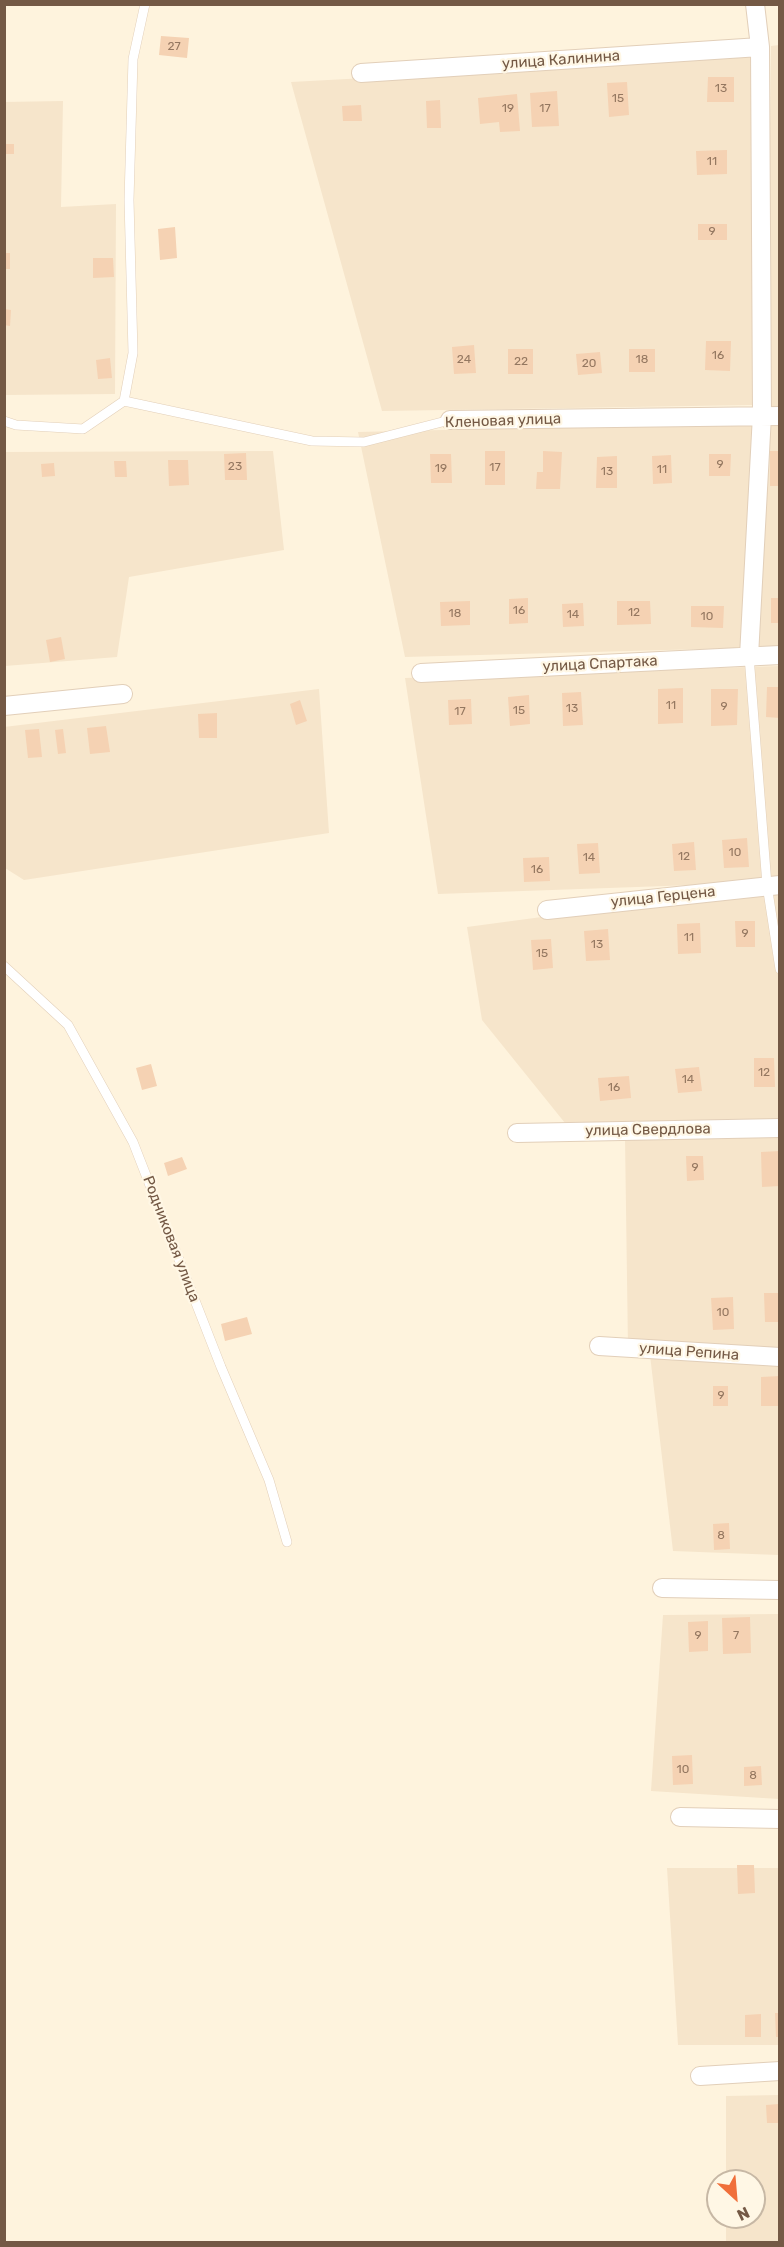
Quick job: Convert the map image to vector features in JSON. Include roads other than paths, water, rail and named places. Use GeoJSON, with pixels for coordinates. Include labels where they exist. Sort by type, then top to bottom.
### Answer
{"type":"FeatureCollection","features":[{"type":"Feature","properties":{"kind":"street"},"geometry":{"type":"LineString","coordinates":[[749,656],[771,416],[760,47],[755,4]]}},
{"type":"Feature","properties":{"kind":"street","name":"улица Калинина"},"geometry":{"type":"LineString","coordinates":[[361,73],[760,47]]}},
{"type":"Feature","properties":{"kind":"street","name":"Кленовая улица"},"geometry":{"type":"LineString","coordinates":[[450,420],[771,416]]}},
{"type":"Feature","properties":{"kind":"street","name":"улица Спартака"},"geometry":{"type":"LineString","coordinates":[[421,673],[780,655]]}},
{"type":"Feature","properties":{"kind":"street"},"geometry":{"type":"LineString","coordinates":[[4,706],[123,694]]}},
{"type":"Feature","properties":{"kind":"street","name":"улица Герцена"},"geometry":{"type":"LineString","coordinates":[[547,910],[773,885]]}},
{"type":"Feature","properties":{"kind":"street","name":"улица Свердлова"},"geometry":{"type":"LineString","coordinates":[[517,1133],[780,1128]]}},
{"type":"Feature","properties":{"kind":"street","name":"улица Репина"},"geometry":{"type":"LineString","coordinates":[[599,1346],[780,1357]]}},
{"type":"Feature","properties":{"kind":"street"},"geometry":{"type":"LineString","coordinates":[[662,1588],[780,1590]]}},
{"type":"Feature","properties":{"kind":"street"},"geometry":{"type":"LineString","coordinates":[[680,1817],[780,1819]]}},
{"type":"Feature","properties":{"kind":"street"},"geometry":{"type":"LineString","coordinates":[[700,2076],[780,2071]]}},
{"type":"Feature","properties":{"kind":"lane"},"geometry":{"type":"LineString","coordinates":[[4,421],[16,425],[83,429],[124,401],[133,353],[129,200],[133,58],[145,4]]}},
{"type":"Feature","properties":{"kind":"lane","name":"Кленовая улица"},"geometry":{"type":"LineString","coordinates":[[124,401],[312,441],[364,442],[450,420]]}},
{"type":"Feature","properties":{"kind":"lane"},"geometry":{"type":"LineString","coordinates":[[749,656],[780,969]]}},
{"type":"Feature","properties":{"kind":"lane","name":"Родниковая улица"},"geometry":{"type":"LineString","coordinates":[[4,966],[68,1025],[133,1142],[221,1367],[269,1480],[286,1542]]}}]}
